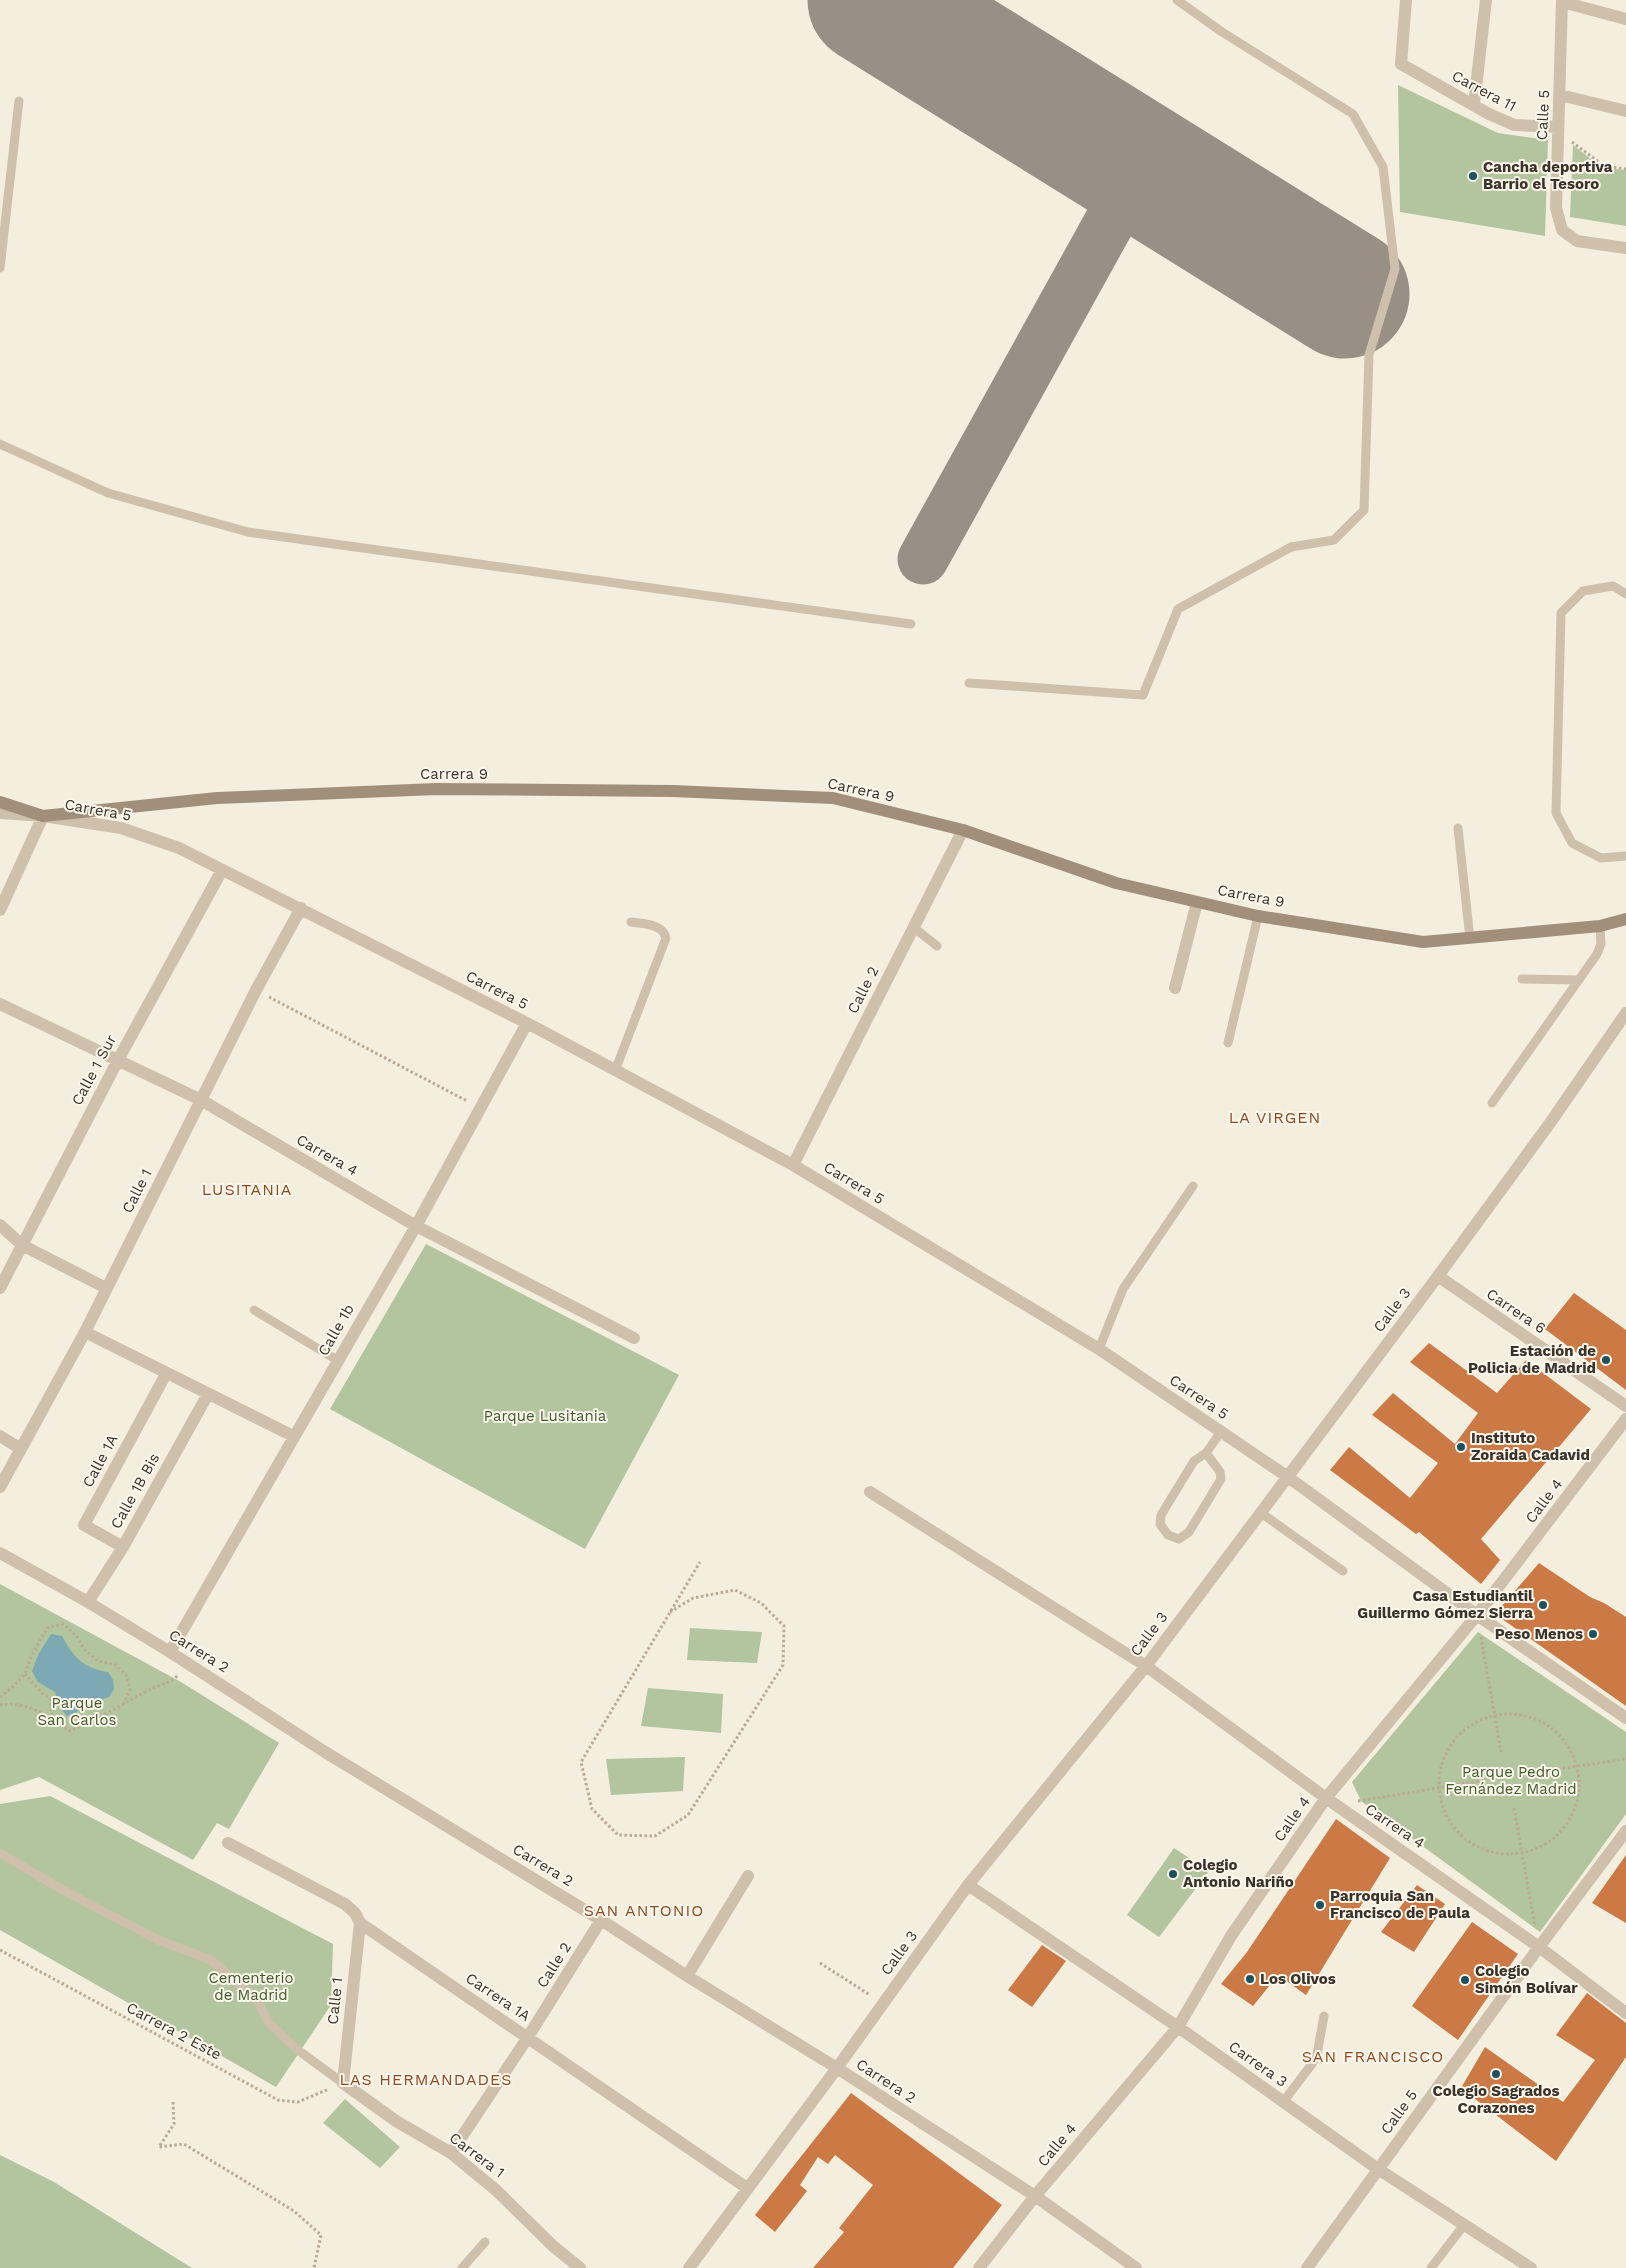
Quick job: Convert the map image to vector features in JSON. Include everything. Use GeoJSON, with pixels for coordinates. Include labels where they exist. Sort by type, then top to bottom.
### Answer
{"type":"FeatureCollection","features":[{"type":"Feature","properties":{"kind":"street","name":"Carrera 11"},"geometry":{"type":"LineString","coordinates":[[1406,0],[1401,64],[1514,125],[1558,128]]}},
{"type":"Feature","properties":{"kind":"street"},"geometry":{"type":"LineString","coordinates":[[1474,105],[1486,0]]}},
{"type":"Feature","properties":{"kind":"street"},"geometry":{"type":"LineString","coordinates":[[1562,1],[1626,19]]}},
{"type":"Feature","properties":{"kind":"street","name":"Calle 5"},"geometry":{"type":"LineString","coordinates":[[1562,1],[1556,208],[1562,230],[1577,241],[1626,248]]}},
{"type":"Feature","properties":{"kind":"street"},"geometry":{"type":"LineString","coordinates":[[1560,96],[1626,111]]}},
{"type":"Feature","properties":{"kind":"street","name":"Carrera 9"},"geometry":{"type":"LineString","coordinates":[[42,816],[217,798],[436,789],[673,791],[833,798],[963,830],[1116,882],[1197,902],[1258,916],[1423,942],[1600,926],[1626,919]]}},
{"type":"Feature","properties":{"kind":"street","name":"Carrera 5"},"geometry":{"type":"LineString","coordinates":[[0,802],[42,816],[121,828],[179,848],[301,908],[527,1024],[793,1165],[1099,1350],[1288,1476],[1478,1615],[1626,1718]]}},
{"type":"Feature","properties":{"kind":"street"},"geometry":{"type":"LineString","coordinates":[[0,813],[42,816],[0,910]]}},
{"type":"Feature","properties":{"kind":"street","name":"Calle 2"},"geometry":{"type":"LineString","coordinates":[[793,1165],[963,830]]}},
{"type":"Feature","properties":{"kind":"street","name":"Calle 1 Sur"},"geometry":{"type":"LineString","coordinates":[[0,1288],[118,1060],[222,870]]}},
{"type":"Feature","properties":{"kind":"street"},"geometry":{"type":"LineString","coordinates":[[1175,988],[1197,902]]}},
{"type":"Feature","properties":{"kind":"street","name":"Calle 1"},"geometry":{"type":"LineString","coordinates":[[0,1487],[85,1332],[256,990],[301,908]]}},
{"type":"Feature","properties":{"kind":"street","name":"Carrera 4"},"geometry":{"type":"LineString","coordinates":[[0,1004],[201,1100],[416,1226],[634,1338]]}},
{"type":"Feature","properties":{"kind":"street","name":"Calle 3"},"geometry":{"type":"LineString","coordinates":[[689,2268],[838,2068],[968,1885],[1146,1666],[1438,1276],[1550,1123],[1626,1013]]}},
{"type":"Feature","properties":{"kind":"street","name":"Calle 1b"},"geometry":{"type":"LineString","coordinates":[[170,1652],[293,1436],[416,1226],[479,1108],[527,1024]]}},
{"type":"Feature","properties":{"kind":"street"},"geometry":{"type":"LineString","coordinates":[[0,1225],[22,1245],[106,1288]]}},
{"type":"Feature","properties":{"kind":"street","name":"Carrera 6"},"geometry":{"type":"LineString","coordinates":[[1438,1276],[1626,1406]]}},
{"type":"Feature","properties":{"kind":"street"},"geometry":{"type":"LineString","coordinates":[[85,1332],[293,1436]]}},
{"type":"Feature","properties":{"kind":"street","name":"Calle 1A"},"geometry":{"type":"LineString","coordinates":[[123,1547],[84,1525],[166,1374]]}},
{"type":"Feature","properties":{"kind":"street","name":"Calle 1B Bis"},"geometry":{"type":"LineString","coordinates":[[88,1602],[123,1547],[208,1394]]}},
{"type":"Feature","properties":{"kind":"street","name":"Calle 4"},"geometry":{"type":"LineString","coordinates":[[979,2268],[1035,2196],[1178,2027],[1231,1936],[1331,1802],[1478,1615],[1626,1419]]}},
{"type":"Feature","properties":{"kind":"street"},"geometry":{"type":"LineString","coordinates":[[0,1436],[21,1449]]}},
{"type":"Feature","properties":{"kind":"street","name":"Carrera 4"},"geometry":{"type":"LineString","coordinates":[[870,1492],[1146,1666],[1331,1802],[1539,1947],[1626,2013]]}},
{"type":"Feature","properties":{"kind":"street","name":"Carrera 2"},"geometry":{"type":"LineString","coordinates":[[0,1553],[88,1602],[188,1663],[325,1752],[601,1920],[687,1976],[838,2068],[1035,2196],[1136,2268]]}},
{"type":"Feature","properties":{"kind":"street","name":"Calle 5"},"geometry":{"type":"LineString","coordinates":[[1307,2268],[1539,1947],[1626,1831]]}},
{"type":"Feature","properties":{"kind":"street","name":"Carrera 1A"},"geometry":{"type":"LineString","coordinates":[[228,1842],[345,1904],[355,1913],[360,1923],[747,2188]]}},
{"type":"Feature","properties":{"kind":"street"},"geometry":{"type":"LineString","coordinates":[[687,1976],[748,1876]]}},
{"type":"Feature","properties":{"kind":"street","name":"Carrera 3"},"geometry":{"type":"LineString","coordinates":[[968,1885],[1178,2027],[1378,2169],[1531,2268]]}},
{"type":"Feature","properties":{"kind":"street","name":"Calle 2"},"geometry":{"type":"LineString","coordinates":[[451,2153],[528,2037],[601,1920]]}},
{"type":"Feature","properties":{"kind":"street","name":"Calle 1"},"geometry":{"type":"LineString","coordinates":[[343,2083],[360,1923]]}},
{"type":"Feature","properties":{"kind":"street","name":"Carrera 1"},"geometry":{"type":"LineString","coordinates":[[343,2083],[396,2121],[451,2153],[496,2190],[553,2246],[580,2268]]}},
{"type":"Feature","properties":{"kind":"lane"},"geometry":{"type":"LineString","coordinates":[[969,683],[1143,695],[1178,609],[1291,547],[1334,540],[1364,510],[1369,355],[1395,269],[1383,167],[1353,114],[1222,32],[1177,0]]}},
{"type":"Feature","properties":{"kind":"lane"},"geometry":{"type":"LineString","coordinates":[[0,268],[19,101]]}},
{"type":"Feature","properties":{"kind":"lane"},"geometry":{"type":"LineString","coordinates":[[0,444],[108,493],[248,532],[911,624]]}},
{"type":"Feature","properties":{"kind":"lane"},"geometry":{"type":"LineString","coordinates":[[1626,594],[1613,586],[1583,591],[1561,613],[1556,813],[1572,843],[1601,858],[1626,856]]}},
{"type":"Feature","properties":{"kind":"lane"},"geometry":{"type":"LineString","coordinates":[[1458,828],[1470,939]]}},
{"type":"Feature","properties":{"kind":"lane"},"geometry":{"type":"LineString","coordinates":[[1228,1042],[1258,916]]}},
{"type":"Feature","properties":{"kind":"lane"},"geometry":{"type":"LineString","coordinates":[[615,1071],[666,938],[665,932],[660,928],[631,922]]}},
{"type":"Feature","properties":{"kind":"lane"},"geometry":{"type":"LineString","coordinates":[[1492,1103],[1597,954],[1601,944],[1600,926]]}},
{"type":"Feature","properties":{"kind":"lane"},"geometry":{"type":"LineString","coordinates":[[913,927],[937,946]]}},
{"type":"Feature","properties":{"kind":"lane"},"geometry":{"type":"LineString","coordinates":[[1522,979],[1579,980]]}},
{"type":"Feature","properties":{"kind":"lane"},"geometry":{"type":"LineString","coordinates":[[1099,1350],[1123,1289],[1193,1186]]}},
{"type":"Feature","properties":{"kind":"lane"},"geometry":{"type":"LineString","coordinates":[[254,1310],[337,1360]]}},
{"type":"Feature","properties":{"kind":"lane"},"geometry":{"type":"LineString","coordinates":[[1206,1453],[1220,1472],[1221,1479],[1189,1532],[1179,1539],[1168,1535],[1160,1524],[1161,1515],[1194,1461],[1206,1453],[1221,1432]]}},
{"type":"Feature","properties":{"kind":"lane"},"geometry":{"type":"LineString","coordinates":[[1260,1513],[1343,1571]]}},
{"type":"Feature","properties":{"kind":"lane"},"geometry":{"type":"LineString","coordinates":[[0,1854],[61,1889],[158,1940],[211,1960],[257,2000],[269,2023],[299,2051],[343,2083]]}},
{"type":"Feature","properties":{"kind":"lane"},"geometry":{"type":"LineString","coordinates":[[1282,2102],[1312,2064],[1317,2054],[1324,2016]]}},
{"type":"Feature","properties":{"kind":"lane"},"geometry":{"type":"LineString","coordinates":[[1431,2268],[1464,2225]]}},
{"type":"Feature","properties":{"kind":"lane"},"geometry":{"type":"LineString","coordinates":[[462,2268],[485,2242]]}},
{"type":"Feature","properties":{"kind":"path"},"geometry":{"type":"LineString","coordinates":[[1572,142],[1604,166],[1626,169]]}},
{"type":"Feature","properties":{"kind":"path"},"geometry":{"type":"LineString","coordinates":[[256,990],[479,1108]]}},
{"type":"Feature","properties":{"kind":"path"},"geometry":{"type":"LineString","coordinates":[[670,1612],[693,1598],[735,1590],[761,1603],[784,1626],[783,1665],[688,1815],[655,1836],[618,1835],[592,1809],[581,1762],[670,1612],[700,1562]]}},
{"type":"Feature","properties":{"kind":"path"},"geometry":{"type":"LineString","coordinates":[[0,1697],[25,1674],[31,1657],[47,1628],[63,1624],[76,1635],[84,1649],[98,1661],[116,1665],[126,1674],[130,1690],[123,1705]]}},
{"type":"Feature","properties":{"kind":"path"},"geometry":{"type":"LineString","coordinates":[[1480,1630],[1501,1752]]}},
{"type":"Feature","properties":{"kind":"path"},"geometry":{"type":"LineString","coordinates":[[0,1705],[20,1704],[70,1731],[98,1719],[149,1690],[173,1681],[188,1663]]}},
{"type":"Feature","properties":{"kind":"path"},"geometry":{"type":"LineString","coordinates":[[25,1674],[42,1693],[50,1698],[52,1720]]}},
{"type":"Feature","properties":{"kind":"path"},"geometry":{"type":"LineString","coordinates":[[1504,1714],[1527,1716],[1548,1726],[1565,1742],[1577,1767],[1579,1786],[1575,1808],[1564,1829],[1547,1844],[1522,1854],[1502,1855],[1480,1849],[1460,1836],[1447,1817],[1439,1794],[1440,1771],[1448,1750],[1462,1732],[1482,1719],[1504,1714]]}},
{"type":"Feature","properties":{"kind":"path"},"geometry":{"type":"LineString","coordinates":[[1538,1772],[1626,1759]]}},
{"type":"Feature","properties":{"kind":"path"},"geometry":{"type":"LineString","coordinates":[[1331,1802],[1481,1781]]}},
{"type":"Feature","properties":{"kind":"path"},"geometry":{"type":"LineString","coordinates":[[1514,1808],[1539,1947]]}},
{"type":"Feature","properties":{"kind":"path","name":"Carrera 2 Este"},"geometry":{"type":"LineString","coordinates":[[0,1950],[278,2100],[298,2102],[343,2083]]}},
{"type":"Feature","properties":{"kind":"path"},"geometry":{"type":"LineString","coordinates":[[820,1963],[884,2003]]}},
{"type":"Feature","properties":{"kind":"path"},"geometry":{"type":"LineString","coordinates":[[173,2102],[174,2124],[159,2147],[184,2144],[294,2211],[321,2234],[314,2268]]}},
{"type":"Feature","properties":{"kind":"green space","name":"Cancha deportiva Barrio el Tesoro"},"geometry":{"type":"Polygon","coordinates":[[[1398,85],[1498,133],[1548,140],[1545,236],[1400,212],[1398,85]]]}},
{"type":"Feature","properties":{"kind":"green space"},"geometry":{"type":"Polygon","coordinates":[[[1573,145],[1602,168],[1626,170],[1626,226],[1570,217],[1573,145]]]}},
{"type":"Feature","properties":{"kind":"green space","name":"Parque Lusitania"},"geometry":{"type":"Polygon","coordinates":[[[426,1244],[679,1375],[585,1549],[330,1409],[426,1244]]]}},
{"type":"Feature","properties":{"kind":"green space","name":"Parque San Carlos"},"geometry":{"type":"Polygon","coordinates":[[[0,1584],[181,1682],[279,1743],[229,1829],[217,1823],[193,1860],[39,1777],[0,1790],[0,1584]]]}},
{"type":"Feature","properties":{"kind":"green space"},"geometry":{"type":"Polygon","coordinates":[[[690,1628],[762,1632],[757,1663],[687,1660],[690,1628]]]}},
{"type":"Feature","properties":{"kind":"green space","name":"Parque Pedro Fernández Madrid"},"geometry":{"type":"Polygon","coordinates":[[[1478,1632],[1626,1732],[1626,1814],[1540,1932],[1361,1801],[1352,1782],[1478,1632]]]}},
{"type":"Feature","properties":{"kind":"green space"},"geometry":{"type":"Polygon","coordinates":[[[648,1688],[723,1694],[721,1733],[641,1726],[648,1688]]]}},
{"type":"Feature","properties":{"kind":"green space"},"geometry":{"type":"Polygon","coordinates":[[[685,1757],[683,1791],[611,1795],[606,1759],[685,1757]]]}},
{"type":"Feature","properties":{"kind":"green space","name":"Cementerio de Madrid"},"geometry":{"type":"Polygon","coordinates":[[[50,1796],[333,1944],[331,2005],[276,2087],[0,1930],[0,1804],[50,1796]]]}},
{"type":"Feature","properties":{"kind":"green space"},"geometry":{"type":"Polygon","coordinates":[[[1174,1848],[1209,1871],[1159,1937],[1127,1915],[1174,1848]]]}},
{"type":"Feature","properties":{"kind":"green space"},"geometry":{"type":"Polygon","coordinates":[[[345,2099],[400,2147],[380,2168],[323,2123],[345,2099]]]}},
{"type":"Feature","properties":{"kind":"green space"},"geometry":{"type":"Polygon","coordinates":[[[0,2155],[54,2182],[192,2268],[0,2268],[0,2155]]]}},
{"type":"Feature","properties":{"kind":"water"},"geometry":{"type":"Polygon","coordinates":[[[51,1634],[62,1636],[70,1650],[85,1664],[108,1672],[113,1680],[114,1689],[109,1697],[86,1705],[77,1712],[67,1716],[61,1709],[55,1692],[38,1682],[32,1671],[38,1655],[51,1634]]]}},
{"type":"Feature","properties":{"kind":"building","name":"Estación de Policia de Madrid"},"geometry":{"type":"Polygon","coordinates":[[[1574,1293],[1626,1330],[1626,1390],[1545,1329],[1574,1293]]]}},
{"type":"Feature","properties":{"kind":"building"},"geometry":{"type":"Polygon","coordinates":[[[1429,1343],[1497,1393],[1526,1360],[1591,1409],[1481,1539],[1500,1560],[1481,1584],[1419,1532],[1416,1534],[1330,1470],[1349,1447],[1410,1498],[1438,1463],[1372,1415],[1393,1393],[1455,1444],[1478,1413],[1410,1362],[1429,1343]]]}},
{"type":"Feature","properties":{"kind":"building"},"geometry":{"type":"Polygon","coordinates":[[[1539,1563],[1590,1597],[1604,1603],[1626,1617],[1626,1706],[1495,1614],[1539,1563]]]}},
{"type":"Feature","properties":{"kind":"building","name":"Parroquia San Francisco de Paula"},"geometry":{"type":"Polygon","coordinates":[[[1336,1819],[1390,1858],[1306,1995],[1278,1975],[1253,2006],[1221,1984],[1247,1952],[1336,1819]]]}},
{"type":"Feature","properties":{"kind":"building"},"geometry":{"type":"Polygon","coordinates":[[[1626,1855],[1626,1923],[1592,1903],[1626,1855]]]}},
{"type":"Feature","properties":{"kind":"building"},"geometry":{"type":"Polygon","coordinates":[[[1417,1885],[1445,1904],[1414,1952],[1381,1932],[1417,1885]]]}},
{"type":"Feature","properties":{"kind":"building","name":"Colegio Simón Bolívar"},"geometry":{"type":"Polygon","coordinates":[[[1472,1922],[1518,1954],[1458,2040],[1412,2006],[1472,1922]]]}},
{"type":"Feature","properties":{"kind":"building"},"geometry":{"type":"Polygon","coordinates":[[[1042,1945],[1066,1961],[1032,2007],[1008,1990],[1042,1945]]]}},
{"type":"Feature","properties":{"kind":"building","name":"Colegio Sagrados Corazones"},"geometry":{"type":"Polygon","coordinates":[[[1587,1993],[1626,2023],[1626,2057],[1556,2161],[1461,2088],[1485,2047],[1563,2102],[1595,2060],[1556,2035],[1587,1993]]]}},
{"type":"Feature","properties":{"kind":"building"},"geometry":{"type":"Polygon","coordinates":[[[851,2093],[1002,2205],[953,2268],[813,2268],[844,2232],[839,2228],[873,2185],[835,2155],[828,2164],[818,2157],[800,2185],[807,2191],[775,2232],[755,2215],[851,2093]]]}},
{"type":"Feature","properties":{"kind":"taxiway"},"geometry":{"type":"LineString","coordinates":[[923,559],[1140,167]]}},
{"type":"Feature","properties":{"kind":"runway"},"geometry":{"type":"LineString","coordinates":[[872,0],[1345,294]]}},
{"type":"Feature","properties":{"kind":"place","name":"Cancha deportiva Barrio el Tesoro"},"geometry":{"type":"Point","coordinates":[1473,176]}},
{"type":"Feature","properties":{"kind":"place","name":"Estación de Policia de Madrid"},"geometry":{"type":"Point","coordinates":[1606,1360]}},
{"type":"Feature","properties":{"kind":"place","name":"Instituto Zoraida Cadavid"},"geometry":{"type":"Point","coordinates":[1461,1447]}},
{"type":"Feature","properties":{"kind":"place","name":"Casa Estudiantil Guillermo Gómez Sierra"},"geometry":{"type":"Point","coordinates":[1543,1605]}},
{"type":"Feature","properties":{"kind":"place","name":"Peso Menos"},"geometry":{"type":"Point","coordinates":[1593,1634]}},
{"type":"Feature","properties":{"kind":"place","name":"Colegio Antonio Nariño"},"geometry":{"type":"Point","coordinates":[1173,1874]}},
{"type":"Feature","properties":{"kind":"place","name":"Parroquia San Francisco de Paula"},"geometry":{"type":"Point","coordinates":[1320,1905]}},
{"type":"Feature","properties":{"kind":"place","name":"Los Olivos"},"geometry":{"type":"Point","coordinates":[1250,1979]}},
{"type":"Feature","properties":{"kind":"place","name":"Colegio Simón Bolívar"},"geometry":{"type":"Point","coordinates":[1465,1980]}},
{"type":"Feature","properties":{"kind":"place","name":"Colegio Sagrados Corazones"},"geometry":{"type":"Point","coordinates":[1496,2074]}},
{"type":"Feature","properties":{"kind":"district","name":"LA VIRGEN"},"geometry":{"type":"Point","coordinates":[1275,1117]}},
{"type":"Feature","properties":{"kind":"district","name":"LUSITANIA"},"geometry":{"type":"Point","coordinates":[247,1189]}},
{"type":"Feature","properties":{"kind":"district","name":"SAN ANTONIO"},"geometry":{"type":"Point","coordinates":[644,1910]}},
{"type":"Feature","properties":{"kind":"district","name":"SAN FRANCISCO"},"geometry":{"type":"Point","coordinates":[1373,2056]}},
{"type":"Feature","properties":{"kind":"district","name":"LAS HERMANDADES"},"geometry":{"type":"Point","coordinates":[426,2079]}}]}
